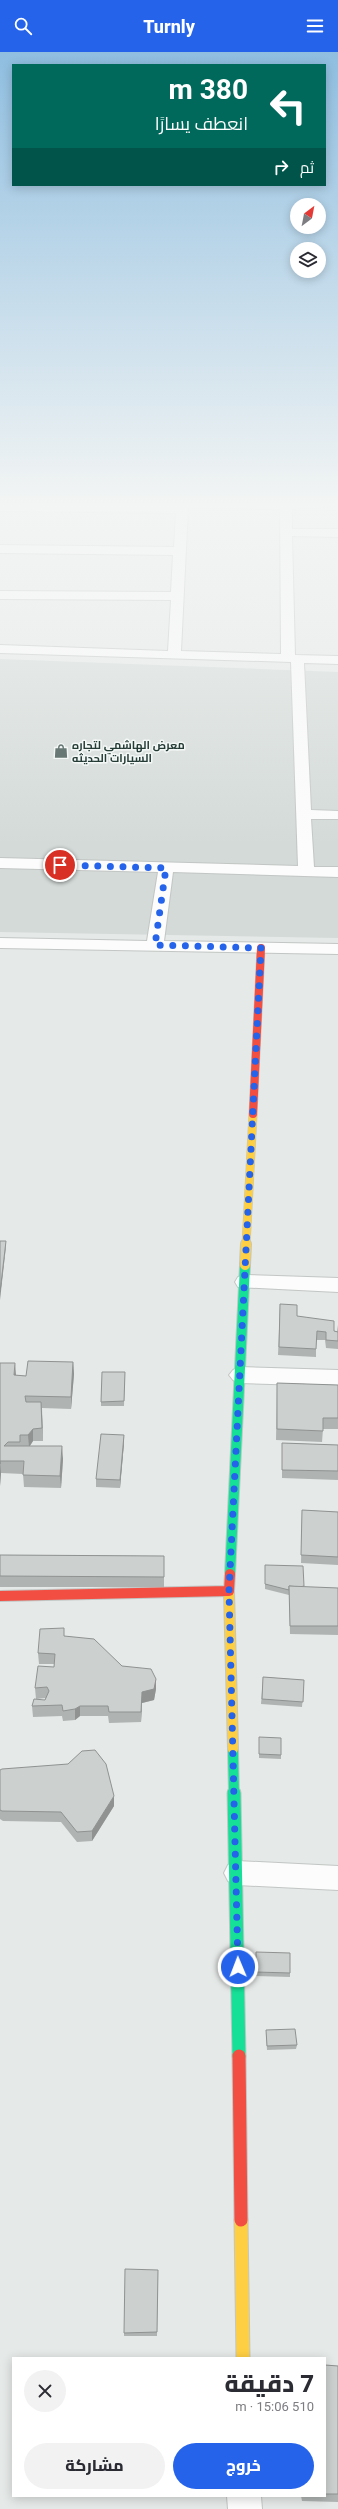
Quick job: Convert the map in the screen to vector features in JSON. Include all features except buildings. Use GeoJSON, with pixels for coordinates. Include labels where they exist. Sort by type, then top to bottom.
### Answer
{"type":"FeatureCollection","features":[{"type":"Feature","properties":{"kind":"street"},"geometry":{"type":"LineString","coordinates":[[174,655],[175,617]]}},
{"type":"Feature","properties":{"kind":"street"},"geometry":{"type":"LineString","coordinates":[[290,617],[306,871]]}},
{"type":"Feature","properties":{"kind":"street"},"geometry":{"type":"LineString","coordinates":[[0,649],[338,660]]}},
{"type":"Feature","properties":{"kind":"street"},"geometry":{"type":"LineString","coordinates":[[303,814],[338,815]]}},
{"type":"Feature","properties":{"kind":"street"},"geometry":{"type":"LineString","coordinates":[[0,863],[338,872]]}},
{"type":"Feature","properties":{"kind":"street"},"geometry":{"type":"LineString","coordinates":[[155,945],[166,868]]}},
{"type":"Feature","properties":{"kind":"street"},"geometry":{"type":"LineString","coordinates":[[0,943],[338,949]]}},
{"type":"Feature","properties":{"kind":"street"},"geometry":{"type":"LineString","coordinates":[[243,2357],[236,1873],[229,1591],[261,948]]}},
{"type":"Feature","properties":{"kind":"street"},"geometry":{"type":"LineString","coordinates":[[245,1282],[338,1285]]}},
{"type":"Feature","properties":{"kind":"street"},"geometry":{"type":"LineString","coordinates":[[240,1375],[338,1378]]}},
{"type":"Feature","properties":{"kind":"street"},"geometry":{"type":"LineString","coordinates":[[0,1596],[229,1591]]}},
{"type":"Feature","properties":{"kind":"street"},"geometry":{"type":"LineString","coordinates":[[236,1873],[338,1878]]}},
{"type":"Feature","properties":{"kind":"street"},"geometry":{"type":"LineString","coordinates":[[244,2497],[244,2509]]}},
{"type":"Feature","properties":{"kind":"shaded area"},"geometry":{"type":"Polygon","coordinates":[[[0,659],[338,672],[338,938],[0,932],[0,659]]]}},
{"type":"Feature","properties":{"kind":"traffic: fast"},"geometry":{"type":"LineString","coordinates":[[230,1574],[245,1265]]}},
{"type":"Feature","properties":{"kind":"traffic: fast"},"geometry":{"type":"LineString","coordinates":[[233,1749],[239,2056]]}},
{"type":"Feature","properties":{"kind":"traffic: slow"},"geometry":{"type":"LineString","coordinates":[[245,1265],[253,1114]]}},
{"type":"Feature","properties":{"kind":"traffic: slow"},"geometry":{"type":"LineString","coordinates":[[229,1591],[233,1749]]}},
{"type":"Feature","properties":{"kind":"traffic: slow"},"geometry":{"type":"LineString","coordinates":[[241,2220],[243,2357]]}},
{"type":"Feature","properties":{"kind":"traffic: jam"},"geometry":{"type":"LineString","coordinates":[[253,1114],[261,948]]}},
{"type":"Feature","properties":{"kind":"traffic: jam"},"geometry":{"type":"LineString","coordinates":[[0,1596],[229,1591],[230,1574]]}},
{"type":"Feature","properties":{"kind":"traffic: jam"},"geometry":{"type":"LineString","coordinates":[[239,2056],[241,2220]]}},
{"type":"Feature","properties":{"kind":"place","name":"معرض الهاشمي لتجاره السيارات الحديثه"},"geometry":{"type":"Point","coordinates":[61,751]}},
{"type":"Feature","properties":{"kind":"route"},"geometry":{"type":"LineString","coordinates":[[60,865],[166,868],[155,945],[261,948],[229,1591],[238,1967]]}}]}
